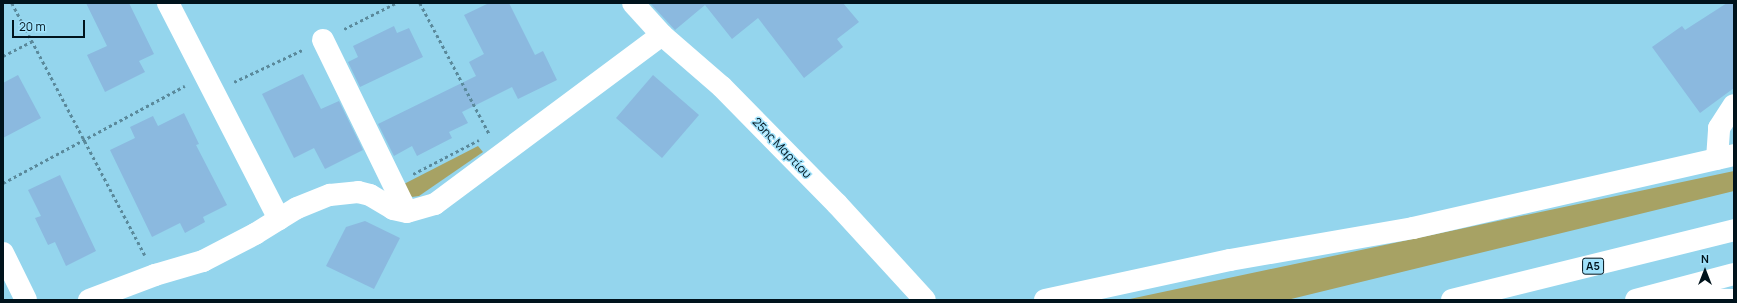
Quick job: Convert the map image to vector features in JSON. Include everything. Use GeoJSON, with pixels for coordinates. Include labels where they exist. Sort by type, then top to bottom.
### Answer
{"type":"FeatureCollection","features":[{"type":"Feature","properties":{"kind":"main road"},"geometry":{"type":"LineString","coordinates":[[168,3],[279,219]]}},
{"type":"Feature","properties":{"kind":"main road","name":"25ης Μαρτίου"},"geometry":{"type":"LineString","coordinates":[[633,3],[662,35],[722,87],[837,204],[925,300]]}},
{"type":"Feature","properties":{"kind":"main road"},"geometry":{"type":"LineString","coordinates":[[89,300],[155,275],[203,261],[314,200],[345,192],[370,195],[393,209],[407,212],[435,204],[502,156],[662,35]]}},
{"type":"Feature","properties":{"kind":"main road"},"geometry":{"type":"LineString","coordinates":[[323,40],[407,212]]}},
{"type":"Feature","properties":{"kind":"main road"},"geometry":{"type":"LineString","coordinates":[[1044,300],[1230,260],[1413,228],[1725,157],[1719,128],[1734,105]]}},
{"type":"Feature","properties":{"kind":"main road","name":"Α5"},"geometry":{"type":"LineString","coordinates":[[1452,300],[1734,230]]}},
{"type":"Feature","properties":{"kind":"main road"},"geometry":{"type":"LineString","coordinates":[[3,253],[26,300]]}},
{"type":"Feature","properties":{"kind":"main road"},"geometry":{"type":"LineString","coordinates":[[1639,299],[1734,274]]}},
{"type":"Feature","properties":{"kind":"main road"},"geometry":{"type":"LineString","coordinates":[[1639,299],[1734,300]]}},
{"type":"Feature","properties":{"kind":"path"},"geometry":{"type":"LineString","coordinates":[[12,3],[83,141],[155,275]]}},
{"type":"Feature","properties":{"kind":"path"},"geometry":{"type":"LineString","coordinates":[[420,3],[502,156]]}},
{"type":"Feature","properties":{"kind":"path"},"geometry":{"type":"LineString","coordinates":[[3,56],[32,41]]}},
{"type":"Feature","properties":{"kind":"path"},"geometry":{"type":"LineString","coordinates":[[3,182],[206,75]]}},
{"type":"Feature","properties":{"kind":"path"},"geometry":{"type":"LineString","coordinates":[[393,184],[479,140]]}},
{"type":"Feature","properties":{"kind":"shaded area"},"geometry":{"type":"Polygon","coordinates":[[[478,146],[483,152],[419,196],[412,197],[402,185],[478,146]]]}},
{"type":"Feature","properties":{"kind":"shaded area"},"geometry":{"type":"Polygon","coordinates":[[[1734,171],[1734,191],[1287,300],[1125,300],[1734,171]]]}},
{"type":"Feature","properties":{"kind":"building"},"geometry":{"type":"Polygon","coordinates":[[[86,3],[129,3],[154,54],[139,61],[145,72],[105,92],[87,55],[107,46],[86,3]]]}},
{"type":"Feature","properties":{"kind":"building"},"geometry":{"type":"Polygon","coordinates":[[[489,3],[509,3],[535,55],[543,51],[557,80],[518,99],[512,87],[462,112],[468,123],[449,132],[452,138],[417,156],[412,146],[394,156],[378,124],[476,76],[469,62],[484,54],[464,15],[489,3]]]}},
{"type":"Feature","properties":{"kind":"building"},"geometry":{"type":"Polygon","coordinates":[[[650,3],[843,3],[859,22],[837,39],[843,47],[804,78],[758,18],[732,39],[705,5],[675,30],[650,3]]]}},
{"type":"Feature","properties":{"kind":"building"},"geometry":{"type":"Polygon","coordinates":[[[1727,3],[1734,3],[1734,88],[1700,113],[1652,47],[1682,26],[1685,30],[1727,3]]]}},
{"type":"Feature","properties":{"kind":"building"},"geometry":{"type":"Polygon","coordinates":[[[394,26],[397,33],[409,28],[423,57],[360,87],[348,62],[358,57],[353,46],[394,26]]]}},
{"type":"Feature","properties":{"kind":"building"},"geometry":{"type":"Polygon","coordinates":[[[303,74],[321,109],[339,101],[363,150],[325,169],[314,148],[294,158],[262,94],[303,74]]]}},
{"type":"Feature","properties":{"kind":"building"},"geometry":{"type":"Polygon","coordinates":[[[18,75],[41,118],[3,138],[3,83],[18,75]]]}},
{"type":"Feature","properties":{"kind":"building"},"geometry":{"type":"Polygon","coordinates":[[[653,75],[699,115],[662,158],[616,118],[653,75]]]}},
{"type":"Feature","properties":{"kind":"building"},"geometry":{"type":"Polygon","coordinates":[[[184,113],[199,144],[196,145],[227,205],[203,217],[205,222],[185,233],[180,223],[152,237],[110,150],[135,138],[130,127],[153,116],[158,126],[184,113]]]}},
{"type":"Feature","properties":{"kind":"building"},"geometry":{"type":"Polygon","coordinates":[[[60,175],[96,251],[66,266],[55,242],[48,245],[35,218],[41,216],[28,190],[60,175]]]}},
{"type":"Feature","properties":{"kind":"building"},"geometry":{"type":"Polygon","coordinates":[[[365,221],[400,238],[374,289],[326,266],[346,227],[365,221]]]}}]}
